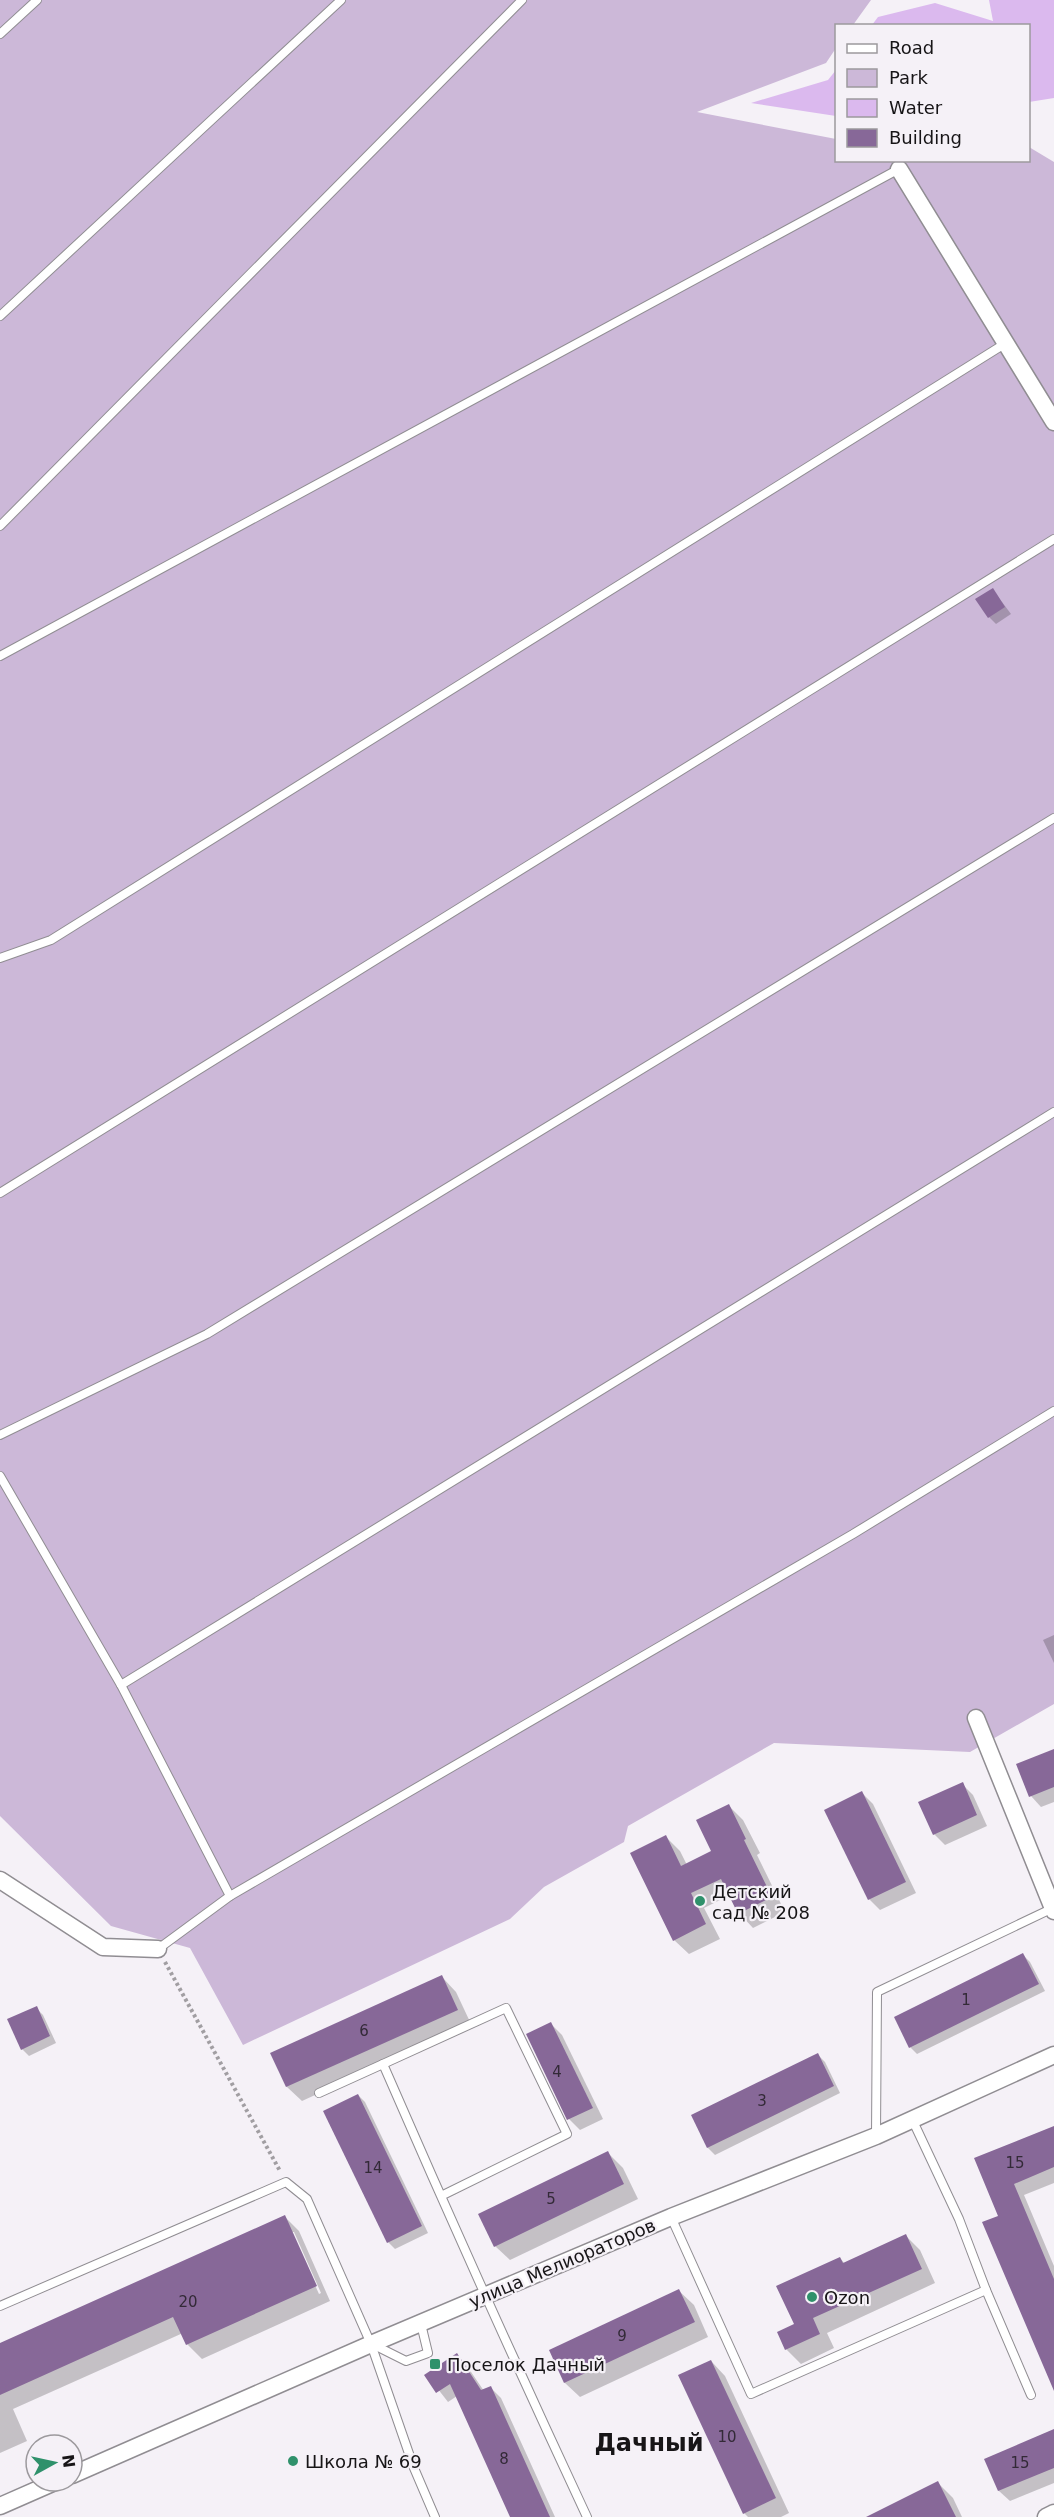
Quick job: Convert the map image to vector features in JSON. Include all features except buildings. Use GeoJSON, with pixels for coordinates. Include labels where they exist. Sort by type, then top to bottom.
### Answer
{"type":"FeatureCollection","features":[{"type":"Feature","properties":{"kind":"street"},"geometry":{"type":"LineString","coordinates":[[899,169],[1054,422]]}},
{"type":"Feature","properties":{"kind":"street"},"geometry":{"type":"LineString","coordinates":[[976,1718],[1053,1909]]}},
{"type":"Feature","properties":{"kind":"street"},"geometry":{"type":"LineString","coordinates":[[0,1880],[103,1947],[158,1949]]}},
{"type":"Feature","properties":{"kind":"street","name":"улица Мелиораторов"},"geometry":{"type":"LineString","coordinates":[[84,2470],[371,2344],[671,2217],[876,2136],[1054,2055]]}},
{"type":"Feature","properties":{"kind":"street"},"geometry":{"type":"LineString","coordinates":[[0,2506],[30,2493]]}},
{"type":"Feature","properties":{"kind":"street"},"geometry":{"type":"LineString","coordinates":[[1046,2517],[1054,2513]]}},
{"type":"Feature","properties":{"kind":"lane"},"geometry":{"type":"LineString","coordinates":[[0,34],[37,0]]}},
{"type":"Feature","properties":{"kind":"lane"},"geometry":{"type":"LineString","coordinates":[[0,316],[341,0]]}},
{"type":"Feature","properties":{"kind":"lane"},"geometry":{"type":"LineString","coordinates":[[0,526],[522,0]]}},
{"type":"Feature","properties":{"kind":"lane"},"geometry":{"type":"LineString","coordinates":[[0,657],[899,169]]}},
{"type":"Feature","properties":{"kind":"lane"},"geometry":{"type":"LineString","coordinates":[[0,958],[51,940],[1006,343]]}},
{"type":"Feature","properties":{"kind":"lane"},"geometry":{"type":"LineString","coordinates":[[0,1193],[1054,539]]}},
{"type":"Feature","properties":{"kind":"lane"},"geometry":{"type":"LineString","coordinates":[[0,1435],[207,1334],[1054,818]]}},
{"type":"Feature","properties":{"kind":"lane"},"geometry":{"type":"LineString","coordinates":[[121,1685],[1054,1112]]}},
{"type":"Feature","properties":{"kind":"lane"},"geometry":{"type":"LineString","coordinates":[[158,1949],[230,1896],[853,1534],[1054,1411]]}},
{"type":"Feature","properties":{"kind":"lane"},"geometry":{"type":"LineString","coordinates":[[0,1476],[121,1685],[230,1896]]}},
{"type":"Feature","properties":{"kind":"lane"},"geometry":{"type":"LineString","coordinates":[[876,2136],[877,1992],[1053,1909]]}},
{"type":"Feature","properties":{"kind":"lane"},"geometry":{"type":"LineString","coordinates":[[319,2093],[506,2008],[567,2134],[441,2196]]}},
{"type":"Feature","properties":{"kind":"lane"},"geometry":{"type":"LineString","coordinates":[[383,2064],[484,2296],[587,2517]]}},
{"type":"Feature","properties":{"kind":"lane"},"geometry":{"type":"LineString","coordinates":[[912,2119],[959,2219],[986,2290],[1031,2395]]}},
{"type":"Feature","properties":{"kind":"lane"},"geometry":{"type":"LineString","coordinates":[[0,2306],[286,2182],[307,2199],[371,2344],[414,2468],[435,2517]]}},
{"type":"Feature","properties":{"kind":"lane"},"geometry":{"type":"LineString","coordinates":[[671,2217],[751,2394],[986,2290]]}},
{"type":"Feature","properties":{"kind":"lane"},"geometry":{"type":"LineString","coordinates":[[371,2344],[406,2361],[428,2353],[421,2324]]}},
{"type":"Feature","properties":{"kind":"path"},"geometry":{"type":"LineString","coordinates":[[158,1949],[286,2182]]}},
{"type":"Feature","properties":{"kind":"green space"},"geometry":{"type":"Polygon","coordinates":[[[0,0],[871,0],[854,24],[835,24],[835,50],[826,63],[697,112],[835,139],[835,162],[1030,162],[1030,148],[1054,162],[1054,1704],[970,1752],[774,1743],[628,1826],[624,1842],[544,1887],[510,1919],[243,2045],[190,1948],[111,1926],[0,1816],[0,0]]]}},
{"type":"Feature","properties":{"kind":"water"},"geometry":{"type":"Polygon","coordinates":[[[989,0],[1054,0],[1054,98],[1030,102],[1030,24],[873,24],[878,17],[935,3],[993,21],[989,0]]]}},
{"type":"Feature","properties":{"kind":"water"},"geometry":{"type":"Polygon","coordinates":[[[835,71],[835,116],[751,103],[828,80],[835,71]]]}},
{"type":"Feature","properties":{"kind":"place","name":"Детский сад № 208"},"geometry":{"type":"Point","coordinates":[700,1901]}},
{"type":"Feature","properties":{"kind":"place","name":"Ozon"},"geometry":{"type":"Point","coordinates":[812,2297]}},
{"type":"Feature","properties":{"kind":"place","name":"Поселок Дачный"},"geometry":{"type":"Point","coordinates":[435,2364]}},
{"type":"Feature","properties":{"kind":"place","name":"Школа № 69"},"geometry":{"type":"Point","coordinates":[293,2461]}},
{"type":"Feature","properties":{"kind":"district","name":"Дачный"},"geometry":{"type":"Point","coordinates":[649,2443]}}]}
